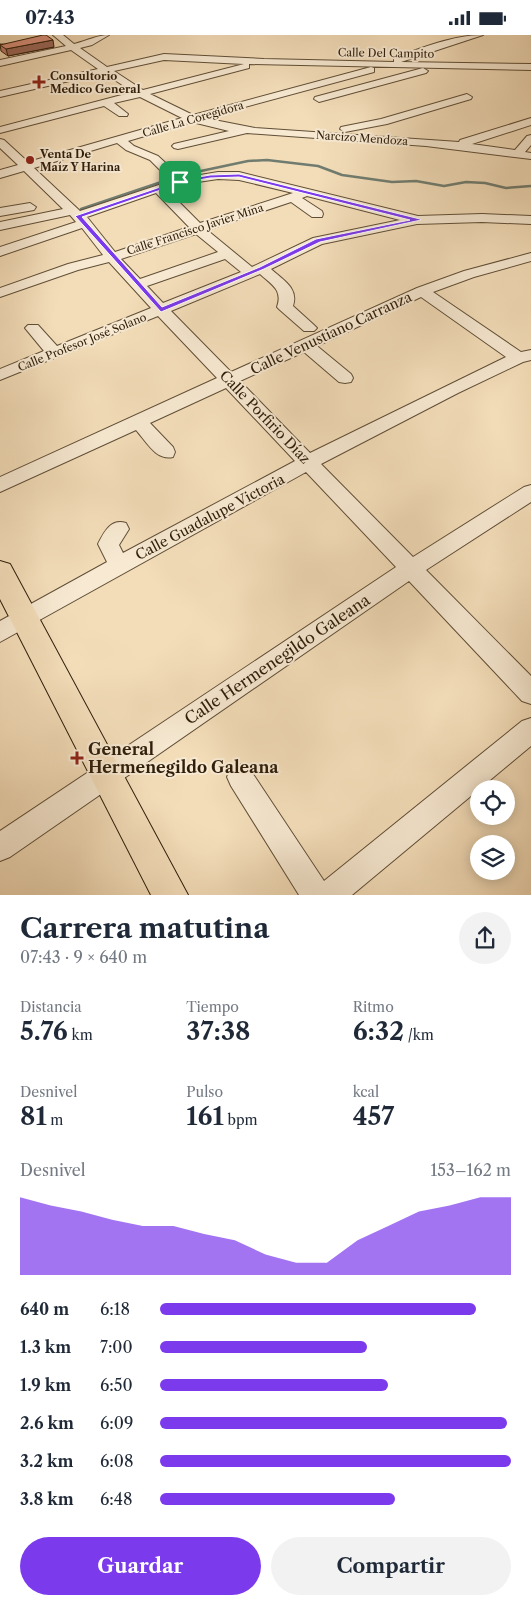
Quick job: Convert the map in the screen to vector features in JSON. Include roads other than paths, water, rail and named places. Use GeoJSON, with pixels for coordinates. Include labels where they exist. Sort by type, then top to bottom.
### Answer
{"type":"FeatureCollection","features":[{"type":"Feature","properties":{"kind":"main road"},"geometry":{"type":"LineString","coordinates":[[0,572],[12,626],[107,774],[170,895]]}},
{"type":"Feature","properties":{"kind":"street"},"geometry":{"type":"LineString","coordinates":[[57,35],[141,93],[193,119]]}},
{"type":"Feature","properties":{"kind":"street"},"geometry":{"type":"LineString","coordinates":[[0,63],[89,43],[106,35]]}},
{"type":"Feature","properties":{"kind":"street","name":"Calle La Coregidora"},"geometry":{"type":"LineString","coordinates":[[0,174],[342,78],[428,49],[479,35]]}},
{"type":"Feature","properties":{"kind":"street"},"geometry":{"type":"LineString","coordinates":[[36,55],[49,65]]}},
{"type":"Feature","properties":{"kind":"street","name":"Calle Del Campito"},"geometry":{"type":"LineString","coordinates":[[0,94],[166,57],[264,62],[531,67]]}},
{"type":"Feature","properties":{"kind":"street"},"geometry":{"type":"LineString","coordinates":[[0,130],[264,62]]}},
{"type":"Feature","properties":{"kind":"street"},"geometry":{"type":"LineString","coordinates":[[227,71],[241,80]]}},
{"type":"Feature","properties":{"kind":"street"},"geometry":{"type":"LineString","coordinates":[[319,99],[423,71]]}},
{"type":"Feature","properties":{"kind":"street"},"geometry":{"type":"LineString","coordinates":[[342,78],[362,88]]}},
{"type":"Feature","properties":{"kind":"street"},"geometry":{"type":"LineString","coordinates":[[301,133],[363,127],[467,97]]}},
{"type":"Feature","properties":{"kind":"street"},"geometry":{"type":"LineString","coordinates":[[105,103],[123,115]]}},
{"type":"Feature","properties":{"kind":"street","name":"Narcizo Mendoza"},"geometry":{"type":"LineString","coordinates":[[193,119],[249,129],[415,142],[527,155]]}},
{"type":"Feature","properties":{"kind":"street"},"geometry":{"type":"LineString","coordinates":[[415,142],[432,140],[470,142],[531,121]]}},
{"type":"Feature","properties":{"kind":"street"},"geometry":{"type":"LineString","coordinates":[[178,147],[249,129]]}},
{"type":"Feature","properties":{"kind":"street"},"geometry":{"type":"LineString","coordinates":[[527,155],[531,138]]}},
{"type":"Feature","properties":{"kind":"street"},"geometry":{"type":"LineString","coordinates":[[120,140],[130,148],[150,155],[175,178]]}},
{"type":"Feature","properties":{"kind":"street","name":"Calle Porfirio Díaz"},"geometry":{"type":"LineString","coordinates":[[0,142],[75,213],[137,285],[531,693]]}},
{"type":"Feature","properties":{"kind":"street"},"geometry":{"type":"LineString","coordinates":[[0,226],[24,220],[75,213],[159,189],[175,178],[210,176],[239,176],[298,195],[418,220],[482,218],[531,220]]}},
{"type":"Feature","properties":{"kind":"street"},"geometry":{"type":"LineString","coordinates":[[159,189],[198,229],[226,254],[256,270],[287,292],[288,297],[285,307],[309,328]]}},
{"type":"Feature","properties":{"kind":"street"},"geometry":{"type":"LineString","coordinates":[[298,195],[317,214]]}},
{"type":"Feature","properties":{"kind":"street","name":"Calle Francisco Javier Mina"},"geometry":{"type":"LineString","coordinates":[[0,293],[85,263],[112,257],[298,195]]}},
{"type":"Feature","properties":{"kind":"street"},"geometry":{"type":"LineString","coordinates":[[0,213],[75,213]]}},
{"type":"Feature","properties":{"kind":"street"},"geometry":{"type":"LineString","coordinates":[[0,213],[24,220]]}},
{"type":"Feature","properties":{"kind":"street"},"geometry":{"type":"LineString","coordinates":[[0,252],[75,213]]}},
{"type":"Feature","properties":{"kind":"street","name":"Calle Profesor José Solano"},"geometry":{"type":"LineString","coordinates":[[0,375],[256,270],[318,241],[418,220]]}},
{"type":"Feature","properties":{"kind":"street"},"geometry":{"type":"LineString","coordinates":[[137,285],[226,254]]}},
{"type":"Feature","properties":{"kind":"street","name":"Calle Venustiano Carranza"},"geometry":{"type":"LineString","coordinates":[[0,485],[230,381],[422,291],[469,274],[531,257]]}},
{"type":"Feature","properties":{"kind":"street"},"geometry":{"type":"LineString","coordinates":[[422,291],[524,357]]}},
{"type":"Feature","properties":{"kind":"street"},"geometry":{"type":"LineString","coordinates":[[33,327],[54,353]]}},
{"type":"Feature","properties":{"kind":"street"},"geometry":{"type":"LineString","coordinates":[[306,345],[345,378]]}},
{"type":"Feature","properties":{"kind":"street","name":"Calle Guadalupe Victoria"},"geometry":{"type":"LineString","coordinates":[[12,626],[119,565],[434,397],[524,357]]}},
{"type":"Feature","properties":{"kind":"street"},"geometry":{"type":"LineString","coordinates":[[139,422],[166,452]]}},
{"type":"Feature","properties":{"kind":"street","name":"Calle Hermenegildo Galeana"},"geometry":{"type":"LineString","coordinates":[[0,847],[412,568],[531,492]]}},
{"type":"Feature","properties":{"kind":"street"},"geometry":{"type":"LineString","coordinates":[[119,529],[108,544],[119,565]]}},
{"type":"Feature","properties":{"kind":"street"},"geometry":{"type":"LineString","coordinates":[[330,895],[531,730]]}},
{"type":"Feature","properties":{"kind":"street"},"geometry":{"type":"LineString","coordinates":[[240,777],[316,895]]}},
{"type":"Feature","properties":{"kind":"waterway"},"geometry":{"type":"LineString","coordinates":[[81,209],[182,175],[248,161],[267,160],[318,166],[342,175],[392,182],[416,181],[444,186],[466,182],[485,183],[506,188],[531,186]]}},
{"type":"Feature","properties":{"kind":"place","name":"Consultorio Medico General"},"geometry":{"type":"Point","coordinates":[39,82]}},
{"type":"Feature","properties":{"kind":"place","name":"Venta De Maíz Y Harina"},"geometry":{"type":"Point","coordinates":[30,160]}},
{"type":"Feature","properties":{"kind":"place","name":"General Hermenegildo Galeana"},"geometry":{"type":"Point","coordinates":[77,758]}}]}
